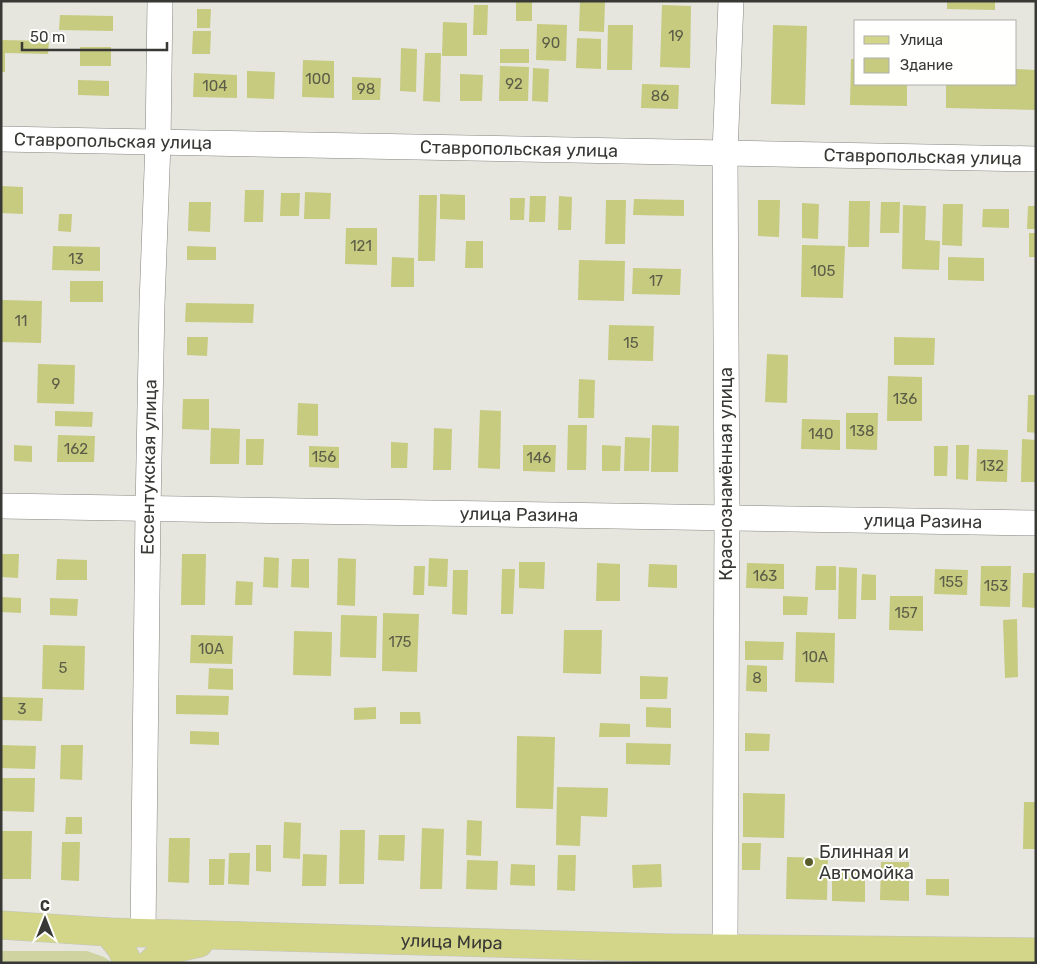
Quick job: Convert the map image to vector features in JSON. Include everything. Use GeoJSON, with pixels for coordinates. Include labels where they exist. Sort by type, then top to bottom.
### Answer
{"type":"FeatureCollection","features":[{"type":"Feature","properties":{"kind":"main road","name":"улица Мира"},"geometry":{"type":"LineString","coordinates":[[1,925],[108,932],[237,934],[668,956],[725,948],[1036,952]]}},
{"type":"Feature","properties":{"kind":"main road"},"geometry":{"type":"LineString","coordinates":[[108,932],[121,948],[128,963]]}},
{"type":"Feature","properties":{"kind":"main road","name":"улица Мира"},"geometry":{"type":"LineString","coordinates":[[151,963],[164,951],[237,934]]}},
{"type":"Feature","properties":{"kind":"street","name":"Ессентукская улица"},"geometry":{"type":"LineString","coordinates":[[142,932],[148,510],[160,1]]}},
{"type":"Feature","properties":{"kind":"street","name":"Краснознамённая улица"},"geometry":{"type":"LineString","coordinates":[[725,948],[727,517],[725,153],[731,1]]}},
{"type":"Feature","properties":{"kind":"street","name":"Ставропольская улица"},"geometry":{"type":"LineString","coordinates":[[1,139],[1036,159]]}},
{"type":"Feature","properties":{"kind":"street","name":"улица Разина"},"geometry":{"type":"LineString","coordinates":[[1,506],[148,510],[1036,523]]}},
{"type":"Feature","properties":{"kind":"green space"},"geometry":{"type":"Polygon","coordinates":[[[1,951],[87,951],[104,957],[113,963],[1,963],[1,951]]]}},
{"type":"Feature","properties":{"kind":"building"},"geometry":{"type":"Polygon","coordinates":[[[516,1],[532,1],[532,21],[516,21],[516,1]]]}},
{"type":"Feature","properties":{"kind":"building"},"geometry":{"type":"Polygon","coordinates":[[[580,1],[605,1],[604,32],[579,31],[580,1]]]}},
{"type":"Feature","properties":{"kind":"building"},"geometry":{"type":"Polygon","coordinates":[[[947,1],[995,1],[995,10],[947,9],[947,1]]]}},
{"type":"Feature","properties":{"kind":"building"},"geometry":{"type":"Polygon","coordinates":[[[474,5],[488,5],[487,35],[473,35],[474,5]]]}},
{"type":"Feature","properties":{"kind":"building"},"geometry":{"type":"Polygon","coordinates":[[[662,5],[691,6],[690,68],[660,67],[662,5]]]}},
{"type":"Feature","properties":{"kind":"building"},"geometry":{"type":"Polygon","coordinates":[[[197,9],[211,9],[210,28],[197,28],[197,9]]]}},
{"type":"Feature","properties":{"kind":"building"},"geometry":{"type":"Polygon","coordinates":[[[60,15],[113,16],[113,31],[59,30],[60,15]]]}},
{"type":"Feature","properties":{"kind":"building"},"geometry":{"type":"Polygon","coordinates":[[[443,22],[467,23],[467,56],[442,56],[443,22]]]}},
{"type":"Feature","properties":{"kind":"building"},"geometry":{"type":"Polygon","coordinates":[[[537,24],[567,25],[566,61],[536,60],[537,24]]]}},
{"type":"Feature","properties":{"kind":"building"},"geometry":{"type":"Polygon","coordinates":[[[608,25],[633,25],[632,70],[607,70],[608,25]]]}},
{"type":"Feature","properties":{"kind":"building"},"geometry":{"type":"Polygon","coordinates":[[[773,25],[807,26],[805,105],[771,104],[773,25]]]}},
{"type":"Feature","properties":{"kind":"building"},"geometry":{"type":"Polygon","coordinates":[[[193,31],[211,31],[210,54],[192,54],[193,31]]]}},
{"type":"Feature","properties":{"kind":"building"},"geometry":{"type":"Polygon","coordinates":[[[577,38],[601,39],[601,69],[576,68],[577,38]]]}},
{"type":"Feature","properties":{"kind":"building"},"geometry":{"type":"Polygon","coordinates":[[[1,40],[49,41],[48,54],[5,53],[5,72],[1,72],[1,40]]]}},
{"type":"Feature","properties":{"kind":"building"},"geometry":{"type":"Polygon","coordinates":[[[80,47],[111,47],[111,66],[80,66],[80,47]]]}},
{"type":"Feature","properties":{"kind":"building"},"geometry":{"type":"Polygon","coordinates":[[[401,48],[417,49],[416,92],[400,91],[401,48]]]}},
{"type":"Feature","properties":{"kind":"building"},"geometry":{"type":"Polygon","coordinates":[[[500,49],[529,49],[529,63],[500,63],[500,49]]]}},
{"type":"Feature","properties":{"kind":"building"},"geometry":{"type":"Polygon","coordinates":[[[425,53],[441,53],[440,102],[423,101],[425,53]]]}},
{"type":"Feature","properties":{"kind":"building"},"geometry":{"type":"Polygon","coordinates":[[[851,59],[854,59],[854,85],[907,85],[907,106],[850,105],[851,59]]]}},
{"type":"Feature","properties":{"kind":"building"},"geometry":{"type":"Polygon","coordinates":[[[303,60],[334,61],[334,98],[302,97],[303,60]]]}},
{"type":"Feature","properties":{"kind":"building"},"geometry":{"type":"Polygon","coordinates":[[[500,66],[529,67],[528,101],[499,101],[500,66]]]}},
{"type":"Feature","properties":{"kind":"building"},"geometry":{"type":"Polygon","coordinates":[[[533,68],[549,69],[548,102],[532,101],[533,68]]]}},
{"type":"Feature","properties":{"kind":"building"},"geometry":{"type":"Polygon","coordinates":[[[1017,69],[1036,70],[1036,110],[946,108],[946,85],[1017,85],[1017,69]]]}},
{"type":"Feature","properties":{"kind":"building"},"geometry":{"type":"Polygon","coordinates":[[[247,71],[275,72],[274,99],[247,98],[247,71]]]}},
{"type":"Feature","properties":{"kind":"building"},"geometry":{"type":"Polygon","coordinates":[[[194,73],[237,75],[237,98],[193,97],[194,73]]]}},
{"type":"Feature","properties":{"kind":"building"},"geometry":{"type":"Polygon","coordinates":[[[460,74],[483,75],[482,101],[460,101],[460,74]]]}},
{"type":"Feature","properties":{"kind":"building"},"geometry":{"type":"Polygon","coordinates":[[[352,77],[381,78],[380,100],[352,100],[352,77]]]}},
{"type":"Feature","properties":{"kind":"building"},"geometry":{"type":"Polygon","coordinates":[[[78,80],[109,81],[109,96],[78,95],[78,80]]]}},
{"type":"Feature","properties":{"kind":"building"},"geometry":{"type":"Polygon","coordinates":[[[642,84],[679,85],[678,109],[641,108],[642,84]]]}},
{"type":"Feature","properties":{"kind":"building"},"geometry":{"type":"Polygon","coordinates":[[[1,186],[23,187],[23,214],[1,213],[1,186]]]}},
{"type":"Feature","properties":{"kind":"building"},"geometry":{"type":"Polygon","coordinates":[[[245,190],[264,190],[263,222],[244,222],[245,190]]]}},
{"type":"Feature","properties":{"kind":"building"},"geometry":{"type":"Polygon","coordinates":[[[305,192],[331,193],[330,219],[304,219],[305,192]]]}},
{"type":"Feature","properties":{"kind":"building"},"geometry":{"type":"Polygon","coordinates":[[[281,193],[300,193],[299,216],[280,216],[281,193]]]}},
{"type":"Feature","properties":{"kind":"building"},"geometry":{"type":"Polygon","coordinates":[[[440,194],[465,195],[465,220],[440,219],[440,194]]]}},
{"type":"Feature","properties":{"kind":"building"},"geometry":{"type":"Polygon","coordinates":[[[419,195],[437,195],[435,261],[418,261],[419,195]]]}},
{"type":"Feature","properties":{"kind":"building"},"geometry":{"type":"Polygon","coordinates":[[[530,196],[546,196],[545,222],[529,222],[530,196]]]}},
{"type":"Feature","properties":{"kind":"building"},"geometry":{"type":"Polygon","coordinates":[[[559,196],[572,197],[571,230],[558,230],[559,196]]]}},
{"type":"Feature","properties":{"kind":"building"},"geometry":{"type":"Polygon","coordinates":[[[510,198],[525,198],[524,220],[510,220],[510,198]]]}},
{"type":"Feature","properties":{"kind":"building"},"geometry":{"type":"Polygon","coordinates":[[[634,199],[684,200],[684,216],[633,215],[634,199]]]}},
{"type":"Feature","properties":{"kind":"building"},"geometry":{"type":"Polygon","coordinates":[[[606,200],[626,200],[625,244],[605,244],[606,200]]]}},
{"type":"Feature","properties":{"kind":"building"},"geometry":{"type":"Polygon","coordinates":[[[758,200],[780,200],[779,237],[758,236],[758,200]]]}},
{"type":"Feature","properties":{"kind":"building"},"geometry":{"type":"Polygon","coordinates":[[[849,201],[870,201],[869,247],[848,247],[849,201]]]}},
{"type":"Feature","properties":{"kind":"building"},"geometry":{"type":"Polygon","coordinates":[[[189,202],[211,202],[210,232],[188,231],[189,202]]]}},
{"type":"Feature","properties":{"kind":"building"},"geometry":{"type":"Polygon","coordinates":[[[881,202],[900,202],[899,233],[880,233],[881,202]]]}},
{"type":"Feature","properties":{"kind":"building"},"geometry":{"type":"Polygon","coordinates":[[[802,203],[819,204],[818,239],[802,238],[802,203]]]}},
{"type":"Feature","properties":{"kind":"building"},"geometry":{"type":"Polygon","coordinates":[[[943,204],[963,204],[962,246],[942,245],[943,204]]]}},
{"type":"Feature","properties":{"kind":"building"},"geometry":{"type":"Polygon","coordinates":[[[903,205],[926,206],[925,240],[940,241],[939,270],[902,269],[903,205]]]}},
{"type":"Feature","properties":{"kind":"building"},"geometry":{"type":"Polygon","coordinates":[[[1028,206],[1036,206],[1036,229],[1027,229],[1028,206]]]}},
{"type":"Feature","properties":{"kind":"building"},"geometry":{"type":"Polygon","coordinates":[[[983,209],[1009,209],[1009,228],[982,227],[983,209]]]}},
{"type":"Feature","properties":{"kind":"building"},"geometry":{"type":"Polygon","coordinates":[[[59,214],[72,214],[71,232],[58,231],[59,214]]]}},
{"type":"Feature","properties":{"kind":"building"},"geometry":{"type":"Polygon","coordinates":[[[346,228],[377,228],[377,265],[345,264],[346,228]]]}},
{"type":"Feature","properties":{"kind":"building"},"geometry":{"type":"Polygon","coordinates":[[[1029,233],[1036,233],[1036,257],[1029,257],[1029,233]]]}},
{"type":"Feature","properties":{"kind":"building"},"geometry":{"type":"Polygon","coordinates":[[[466,241],[483,241],[483,268],[465,268],[466,241]]]}},
{"type":"Feature","properties":{"kind":"building"},"geometry":{"type":"Polygon","coordinates":[[[802,245],[845,246],[843,298],[801,297],[802,245]]]}},
{"type":"Feature","properties":{"kind":"building"},"geometry":{"type":"Polygon","coordinates":[[[53,246],[100,247],[100,271],[52,270],[53,246]]]}},
{"type":"Feature","properties":{"kind":"building"},"geometry":{"type":"Polygon","coordinates":[[[187,246],[216,247],[216,260],[187,260],[187,246]]]}},
{"type":"Feature","properties":{"kind":"building"},"geometry":{"type":"Polygon","coordinates":[[[392,257],[414,258],[414,287],[391,287],[392,257]]]}},
{"type":"Feature","properties":{"kind":"building"},"geometry":{"type":"Polygon","coordinates":[[[948,257],[984,258],[984,281],[948,280],[948,257]]]}},
{"type":"Feature","properties":{"kind":"building"},"geometry":{"type":"Polygon","coordinates":[[[579,260],[625,261],[624,301],[578,300],[579,260]]]}},
{"type":"Feature","properties":{"kind":"building"},"geometry":{"type":"Polygon","coordinates":[[[633,268],[681,269],[680,295],[632,294],[633,268]]]}},
{"type":"Feature","properties":{"kind":"building"},"geometry":{"type":"Polygon","coordinates":[[[70,281],[103,281],[103,302],[70,302],[70,281]]]}},
{"type":"Feature","properties":{"kind":"building"},"geometry":{"type":"Polygon","coordinates":[[[1,300],[42,301],[41,343],[1,342],[1,300]]]}},
{"type":"Feature","properties":{"kind":"building"},"geometry":{"type":"Polygon","coordinates":[[[186,303],[254,304],[253,323],[185,322],[186,303]]]}},
{"type":"Feature","properties":{"kind":"building"},"geometry":{"type":"Polygon","coordinates":[[[609,325],[654,326],[653,361],[608,360],[609,325]]]}},
{"type":"Feature","properties":{"kind":"building"},"geometry":{"type":"Polygon","coordinates":[[[187,337],[208,337],[207,356],[187,355],[187,337]]]}},
{"type":"Feature","properties":{"kind":"building"},"geometry":{"type":"Polygon","coordinates":[[[894,337],[935,338],[934,365],[894,365],[894,337]]]}},
{"type":"Feature","properties":{"kind":"building"},"geometry":{"type":"Polygon","coordinates":[[[767,354],[788,355],[787,403],[765,402],[767,354]]]}},
{"type":"Feature","properties":{"kind":"building"},"geometry":{"type":"Polygon","coordinates":[[[38,364],[75,365],[74,404],[37,403],[38,364]]]}},
{"type":"Feature","properties":{"kind":"building"},"geometry":{"type":"Polygon","coordinates":[[[888,376],[922,377],[922,421],[887,421],[888,376]]]}},
{"type":"Feature","properties":{"kind":"building"},"geometry":{"type":"Polygon","coordinates":[[[579,379],[595,380],[594,418],[578,418],[579,379]]]}},
{"type":"Feature","properties":{"kind":"building"},"geometry":{"type":"Polygon","coordinates":[[[1028,395],[1036,395],[1036,433],[1027,432],[1028,395]]]}},
{"type":"Feature","properties":{"kind":"building"},"geometry":{"type":"Polygon","coordinates":[[[183,399],[209,399],[209,430],[182,429],[183,399]]]}},
{"type":"Feature","properties":{"kind":"building"},"geometry":{"type":"Polygon","coordinates":[[[298,403],[318,404],[318,436],[297,435],[298,403]]]}},
{"type":"Feature","properties":{"kind":"building"},"geometry":{"type":"Polygon","coordinates":[[[480,410],[501,411],[500,469],[478,468],[480,410]]]}},
{"type":"Feature","properties":{"kind":"building"},"geometry":{"type":"Polygon","coordinates":[[[55,411],[93,412],[92,427],[55,426],[55,411]]]}},
{"type":"Feature","properties":{"kind":"building"},"geometry":{"type":"Polygon","coordinates":[[[846,413],[878,413],[877,450],[846,449],[846,413]]]}},
{"type":"Feature","properties":{"kind":"building"},"geometry":{"type":"Polygon","coordinates":[[[802,419],[840,420],[840,450],[801,449],[802,419]]]}},
{"type":"Feature","properties":{"kind":"building"},"geometry":{"type":"Polygon","coordinates":[[[568,425],[587,425],[586,470],[567,470],[568,425]]]}},
{"type":"Feature","properties":{"kind":"building"},"geometry":{"type":"Polygon","coordinates":[[[652,425],[679,426],[678,472],[651,472],[652,425]]]}},
{"type":"Feature","properties":{"kind":"building"},"geometry":{"type":"Polygon","coordinates":[[[211,428],[240,429],[239,464],[210,464],[211,428]]]}},
{"type":"Feature","properties":{"kind":"building"},"geometry":{"type":"Polygon","coordinates":[[[434,428],[452,429],[451,470],[433,470],[434,428]]]}},
{"type":"Feature","properties":{"kind":"building"},"geometry":{"type":"Polygon","coordinates":[[[58,435],[95,436],[94,462],[57,462],[58,435]]]}},
{"type":"Feature","properties":{"kind":"building"},"geometry":{"type":"Polygon","coordinates":[[[625,437],[650,438],[649,471],[624,471],[625,437]]]}},
{"type":"Feature","properties":{"kind":"building"},"geometry":{"type":"Polygon","coordinates":[[[246,439],[264,439],[263,465],[246,465],[246,439]]]}},
{"type":"Feature","properties":{"kind":"building"},"geometry":{"type":"Polygon","coordinates":[[[1022,439],[1036,440],[1036,482],[1021,482],[1022,439]]]}},
{"type":"Feature","properties":{"kind":"building"},"geometry":{"type":"Polygon","coordinates":[[[391,442],[408,443],[407,468],[391,468],[391,442]]]}},
{"type":"Feature","properties":{"kind":"building"},"geometry":{"type":"Polygon","coordinates":[[[14,445],[32,446],[32,462],[14,461],[14,445]]]}},
{"type":"Feature","properties":{"kind":"building"},"geometry":{"type":"Polygon","coordinates":[[[523,445],[556,445],[555,472],[523,471],[523,445]]]}},
{"type":"Feature","properties":{"kind":"building"},"geometry":{"type":"Polygon","coordinates":[[[602,445],[621,446],[620,471],[602,471],[602,445]]]}},
{"type":"Feature","properties":{"kind":"building"},"geometry":{"type":"Polygon","coordinates":[[[956,445],[969,445],[968,480],[956,479],[956,445]]]}},
{"type":"Feature","properties":{"kind":"building"},"geometry":{"type":"Polygon","coordinates":[[[309,446],[339,447],[339,468],[309,467],[309,446]]]}},
{"type":"Feature","properties":{"kind":"building"},"geometry":{"type":"Polygon","coordinates":[[[934,446],[948,446],[947,476],[934,476],[934,446]]]}},
{"type":"Feature","properties":{"kind":"building"},"geometry":{"type":"Polygon","coordinates":[[[977,449],[1008,450],[1007,482],[976,481],[977,449]]]}},
{"type":"Feature","properties":{"kind":"building"},"geometry":{"type":"Polygon","coordinates":[[[2,554],[19,554],[18,578],[2,577],[2,554]]]}},
{"type":"Feature","properties":{"kind":"building"},"geometry":{"type":"Polygon","coordinates":[[[182,554],[206,554],[205,605],[181,605],[182,554]]]}},
{"type":"Feature","properties":{"kind":"building"},"geometry":{"type":"Polygon","coordinates":[[[264,557],[279,558],[278,588],[263,587],[264,557]]]}},
{"type":"Feature","properties":{"kind":"building"},"geometry":{"type":"Polygon","coordinates":[[[338,558],[356,559],[355,606],[337,605],[338,558]]]}},
{"type":"Feature","properties":{"kind":"building"},"geometry":{"type":"Polygon","coordinates":[[[429,558],[448,559],[447,587],[428,586],[429,558]]]}},
{"type":"Feature","properties":{"kind":"building"},"geometry":{"type":"Polygon","coordinates":[[[57,559],[87,560],[87,580],[56,580],[57,559]]]}},
{"type":"Feature","properties":{"kind":"building"},"geometry":{"type":"Polygon","coordinates":[[[292,559],[309,559],[309,588],[291,587],[292,559]]]}},
{"type":"Feature","properties":{"kind":"building"},"geometry":{"type":"Polygon","coordinates":[[[519,562],[545,562],[544,589],[519,588],[519,562]]]}},
{"type":"Feature","properties":{"kind":"building"},"geometry":{"type":"Polygon","coordinates":[[[597,563],[620,564],[620,601],[596,601],[597,563]]]}},
{"type":"Feature","properties":{"kind":"building"},"geometry":{"type":"Polygon","coordinates":[[[747,563],[784,564],[784,589],[746,588],[747,563]]]}},
{"type":"Feature","properties":{"kind":"building"},"geometry":{"type":"Polygon","coordinates":[[[649,564],[677,565],[677,588],[648,587],[649,564]]]}},
{"type":"Feature","properties":{"kind":"building"},"geometry":{"type":"Polygon","coordinates":[[[414,566],[425,566],[424,595],[413,595],[414,566]]]}},
{"type":"Feature","properties":{"kind":"building"},"geometry":{"type":"Polygon","coordinates":[[[816,566],[836,566],[836,590],[815,590],[816,566]]]}},
{"type":"Feature","properties":{"kind":"building"},"geometry":{"type":"Polygon","coordinates":[[[981,566],[1011,566],[1010,607],[980,606],[981,566]]]}},
{"type":"Feature","properties":{"kind":"building"},"geometry":{"type":"Polygon","coordinates":[[[839,567],[857,568],[856,619],[838,619],[839,567]]]}},
{"type":"Feature","properties":{"kind":"building"},"geometry":{"type":"Polygon","coordinates":[[[502,569],[515,569],[513,614],[501,614],[502,569]]]}},
{"type":"Feature","properties":{"kind":"building"},"geometry":{"type":"Polygon","coordinates":[[[935,569],[968,570],[967,595],[934,594],[935,569]]]}},
{"type":"Feature","properties":{"kind":"building"},"geometry":{"type":"Polygon","coordinates":[[[453,570],[468,570],[467,615],[452,614],[453,570]]]}},
{"type":"Feature","properties":{"kind":"building"},"geometry":{"type":"Polygon","coordinates":[[[1023,573],[1036,573],[1036,608],[1022,607],[1023,573]]]}},
{"type":"Feature","properties":{"kind":"building"},"geometry":{"type":"Polygon","coordinates":[[[862,574],[876,575],[876,600],[861,600],[862,574]]]}},
{"type":"Feature","properties":{"kind":"building"},"geometry":{"type":"Polygon","coordinates":[[[236,581],[253,582],[252,605],[235,605],[236,581]]]}},
{"type":"Feature","properties":{"kind":"building"},"geometry":{"type":"Polygon","coordinates":[[[783,596],[808,597],[807,615],[783,615],[783,596]]]}},
{"type":"Feature","properties":{"kind":"building"},"geometry":{"type":"Polygon","coordinates":[[[890,596],[923,596],[923,631],[889,630],[890,596]]]}},
{"type":"Feature","properties":{"kind":"building"},"geometry":{"type":"Polygon","coordinates":[[[1,597],[21,598],[21,613],[1,612],[1,597]]]}},
{"type":"Feature","properties":{"kind":"building"},"geometry":{"type":"Polygon","coordinates":[[[50,598],[78,599],[77,616],[50,615],[50,598]]]}},
{"type":"Feature","properties":{"kind":"building"},"geometry":{"type":"Polygon","coordinates":[[[383,613],[419,614],[417,672],[382,671],[383,613]]]}},
{"type":"Feature","properties":{"kind":"building"},"geometry":{"type":"Polygon","coordinates":[[[341,615],[377,616],[376,658],[340,657],[341,615]]]}},
{"type":"Feature","properties":{"kind":"building"},"geometry":{"type":"Polygon","coordinates":[[[1017,619],[1018,677],[1005,678],[1003,620],[1017,619]]]}},
{"type":"Feature","properties":{"kind":"building"},"geometry":{"type":"Polygon","coordinates":[[[564,630],[602,630],[601,674],[563,673],[564,630]]]}},
{"type":"Feature","properties":{"kind":"building"},"geometry":{"type":"Polygon","coordinates":[[[294,631],[332,632],[331,676],[293,675],[294,631]]]}},
{"type":"Feature","properties":{"kind":"building"},"geometry":{"type":"Polygon","coordinates":[[[796,632],[835,633],[834,683],[795,682],[796,632]]]}},
{"type":"Feature","properties":{"kind":"building"},"geometry":{"type":"Polygon","coordinates":[[[191,635],[233,636],[232,664],[190,663],[191,635]]]}},
{"type":"Feature","properties":{"kind":"building"},"geometry":{"type":"Polygon","coordinates":[[[745,641],[784,642],[783,660],[745,660],[745,641]]]}},
{"type":"Feature","properties":{"kind":"building"},"geometry":{"type":"Polygon","coordinates":[[[43,645],[85,646],[84,690],[42,689],[43,645]]]}},
{"type":"Feature","properties":{"kind":"building"},"geometry":{"type":"Polygon","coordinates":[[[747,665],[767,666],[767,692],[746,691],[747,665]]]}},
{"type":"Feature","properties":{"kind":"building"},"geometry":{"type":"Polygon","coordinates":[[[209,668],[233,669],[233,690],[208,689],[209,668]]]}},
{"type":"Feature","properties":{"kind":"building"},"geometry":{"type":"Polygon","coordinates":[[[640,676],[668,677],[667,699],[640,699],[640,676]]]}},
{"type":"Feature","properties":{"kind":"building"},"geometry":{"type":"Polygon","coordinates":[[[176,695],[229,696],[228,715],[176,714],[176,695]]]}},
{"type":"Feature","properties":{"kind":"building"},"geometry":{"type":"Polygon","coordinates":[[[2,697],[43,698],[42,721],[2,720],[2,697]]]}},
{"type":"Feature","properties":{"kind":"building"},"geometry":{"type":"Polygon","coordinates":[[[376,707],[376,719],[354,720],[354,708],[376,707]]]}},
{"type":"Feature","properties":{"kind":"building"},"geometry":{"type":"Polygon","coordinates":[[[646,707],[671,708],[671,728],[646,727],[646,707]]]}},
{"type":"Feature","properties":{"kind":"building"},"geometry":{"type":"Polygon","coordinates":[[[400,712],[420,712],[421,724],[400,724],[400,712]]]}},
{"type":"Feature","properties":{"kind":"building"},"geometry":{"type":"Polygon","coordinates":[[[600,723],[630,724],[630,737],[599,737],[600,723]]]}},
{"type":"Feature","properties":{"kind":"building"},"geometry":{"type":"Polygon","coordinates":[[[190,731],[219,732],[219,745],[190,744],[190,731]]]}},
{"type":"Feature","properties":{"kind":"building"},"geometry":{"type":"Polygon","coordinates":[[[745,733],[770,734],[769,751],[745,751],[745,733]]]}},
{"type":"Feature","properties":{"kind":"building"},"geometry":{"type":"Polygon","coordinates":[[[517,736],[555,737],[553,809],[516,808],[517,736]]]}},
{"type":"Feature","properties":{"kind":"building"},"geometry":{"type":"Polygon","coordinates":[[[626,743],[671,744],[670,765],[626,764],[626,743]]]}},
{"type":"Feature","properties":{"kind":"building"},"geometry":{"type":"Polygon","coordinates":[[[1,745],[36,746],[35,769],[1,768],[1,745]]]}},
{"type":"Feature","properties":{"kind":"building"},"geometry":{"type":"Polygon","coordinates":[[[61,745],[83,745],[82,780],[60,779],[61,745]]]}},
{"type":"Feature","properties":{"kind":"building"},"geometry":{"type":"Polygon","coordinates":[[[1,778],[35,778],[34,812],[1,811],[1,778]]]}},
{"type":"Feature","properties":{"kind":"building"},"geometry":{"type":"Polygon","coordinates":[[[557,787],[608,788],[607,817],[581,816],[580,846],[556,845],[557,787]]]}},
{"type":"Feature","properties":{"kind":"building"},"geometry":{"type":"Polygon","coordinates":[[[743,793],[785,794],[784,838],[743,837],[743,793]]]}},
{"type":"Feature","properties":{"kind":"building"},"geometry":{"type":"Polygon","coordinates":[[[1024,802],[1036,802],[1036,849],[1023,849],[1024,802]]]}},
{"type":"Feature","properties":{"kind":"building"},"geometry":{"type":"Polygon","coordinates":[[[66,817],[82,817],[82,834],[65,834],[66,817]]]}},
{"type":"Feature","properties":{"kind":"building"},"geometry":{"type":"Polygon","coordinates":[[[467,820],[482,821],[481,856],[466,855],[467,820]]]}},
{"type":"Feature","properties":{"kind":"building"},"geometry":{"type":"Polygon","coordinates":[[[284,822],[301,823],[300,859],[283,858],[284,822]]]}},
{"type":"Feature","properties":{"kind":"building"},"geometry":{"type":"Polygon","coordinates":[[[422,828],[444,829],[442,889],[420,889],[422,828]]]}},
{"type":"Feature","properties":{"kind":"building"},"geometry":{"type":"Polygon","coordinates":[[[340,830],[365,830],[364,884],[339,884],[340,830]]]}},
{"type":"Feature","properties":{"kind":"building"},"geometry":{"type":"Polygon","coordinates":[[[1,831],[32,831],[31,879],[1,879],[1,831]]]}},
{"type":"Feature","properties":{"kind":"building"},"geometry":{"type":"Polygon","coordinates":[[[379,835],[405,835],[404,861],[378,860],[379,835]]]}},
{"type":"Feature","properties":{"kind":"building"},"geometry":{"type":"Polygon","coordinates":[[[169,838],[190,838],[189,883],[168,882],[169,838]]]}},
{"type":"Feature","properties":{"kind":"building"},"geometry":{"type":"Polygon","coordinates":[[[62,842],[80,842],[79,881],[61,880],[62,842]]]}},
{"type":"Feature","properties":{"kind":"building"},"geometry":{"type":"Polygon","coordinates":[[[742,843],[761,843],[760,870],[742,870],[742,843]]]}},
{"type":"Feature","properties":{"kind":"building"},"geometry":{"type":"Polygon","coordinates":[[[256,845],[271,845],[271,872],[256,871],[256,845]]]}},
{"type":"Feature","properties":{"kind":"building"},"geometry":{"type":"Polygon","coordinates":[[[229,853],[250,853],[249,885],[228,884],[229,853]]]}},
{"type":"Feature","properties":{"kind":"building"},"geometry":{"type":"Polygon","coordinates":[[[303,854],[327,855],[326,886],[302,886],[303,854]]]}},
{"type":"Feature","properties":{"kind":"building"},"geometry":{"type":"Polygon","coordinates":[[[558,855],[576,855],[575,891],[557,890],[558,855]]]}},
{"type":"Feature","properties":{"kind":"building"},"geometry":{"type":"Polygon","coordinates":[[[787,857],[828,858],[827,900],[786,899],[787,857]]]}},
{"type":"Feature","properties":{"kind":"building"},"geometry":{"type":"Polygon","coordinates":[[[209,859],[225,859],[224,885],[209,885],[209,859]]]}},
{"type":"Feature","properties":{"kind":"building"},"geometry":{"type":"Polygon","coordinates":[[[467,860],[498,861],[497,890],[466,889],[467,860]]]}},
{"type":"Feature","properties":{"kind":"building"},"geometry":{"type":"Polygon","coordinates":[[[881,862],[909,862],[909,901],[880,900],[881,862]]]}},
{"type":"Feature","properties":{"kind":"building"},"geometry":{"type":"Polygon","coordinates":[[[511,864],[535,865],[535,886],[510,885],[511,864]]]}},
{"type":"Feature","properties":{"kind":"building"},"geometry":{"type":"Polygon","coordinates":[[[661,864],[662,887],[633,888],[632,865],[661,864]]]}},
{"type":"Feature","properties":{"kind":"building"},"geometry":{"type":"Polygon","coordinates":[[[832,872],[865,873],[865,902],[832,901],[832,872]]]}},
{"type":"Feature","properties":{"kind":"building"},"geometry":{"type":"Polygon","coordinates":[[[926,879],[949,879],[949,896],[926,895],[926,879]]]}},
{"type":"Feature","properties":{"kind":"place","name":"Блинная и Автомойка"},"geometry":{"type":"Point","coordinates":[809,862]}}]}
